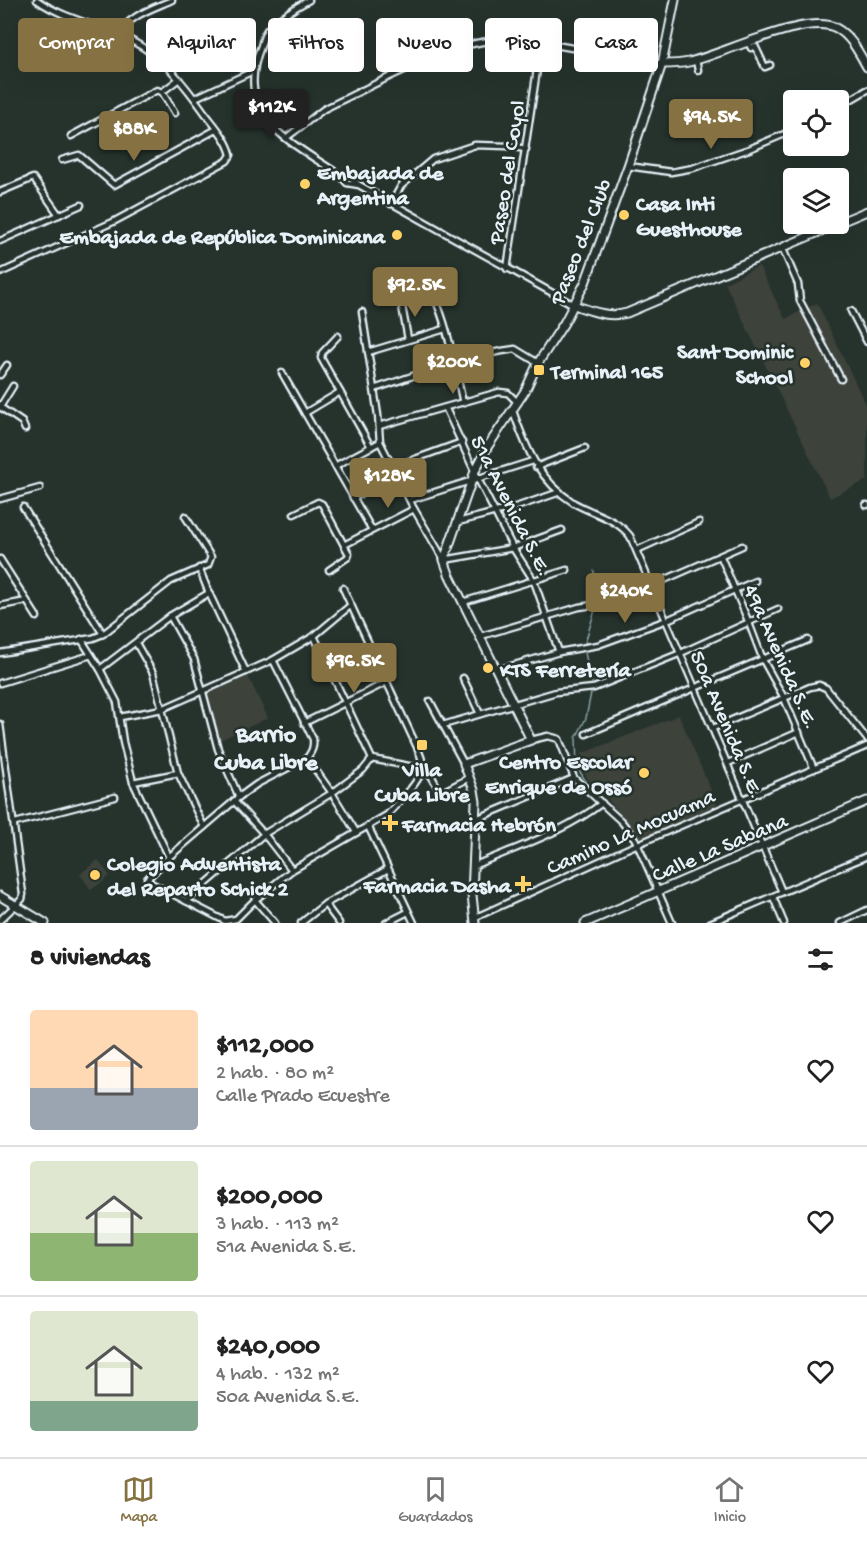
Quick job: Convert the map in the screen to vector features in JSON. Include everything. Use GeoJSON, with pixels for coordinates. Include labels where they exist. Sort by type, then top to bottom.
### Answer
{"type":"FeatureCollection","features":[{"type":"Feature","properties":{"kind":"street"},"geometry":{"type":"LineString","coordinates":[[37,0],[54,12],[71,18]]}},
{"type":"Feature","properties":{"kind":"street"},"geometry":{"type":"LineString","coordinates":[[134,19],[172,0]]}},
{"type":"Feature","properties":{"kind":"street"},"geometry":{"type":"LineString","coordinates":[[256,60],[266,31],[289,11],[309,0]]}},
{"type":"Feature","properties":{"kind":"street","name":"Paseo del Club"},"geometry":{"type":"LineString","coordinates":[[444,560],[475,480],[475,471],[488,446],[518,403],[538,363],[574,305],[599,248],[662,64],[675,0]]}},
{"type":"Feature","properties":{"kind":"street"},"geometry":{"type":"LineString","coordinates":[[51,18],[54,12]]}},
{"type":"Feature","properties":{"kind":"street"},"geometry":{"type":"LineString","coordinates":[[562,47],[662,64],[696,60],[748,42],[805,26],[822,24],[834,26],[844,33],[867,67]]}},
{"type":"Feature","properties":{"kind":"street"},"geometry":{"type":"LineString","coordinates":[[0,264],[2,273],[113,222],[231,157],[231,152],[217,129],[179,79],[161,58],[134,42]]}},
{"type":"Feature","properties":{"kind":"street"},"geometry":{"type":"LineString","coordinates":[[286,138],[324,109],[452,48],[485,42]]}},
{"type":"Feature","properties":{"kind":"street"},"geometry":{"type":"LineString","coordinates":[[748,42],[751,48],[754,46],[765,67],[771,64]]}},
{"type":"Feature","properties":{"kind":"street"},"geometry":{"type":"LineString","coordinates":[[696,60],[698,70]]}},
{"type":"Feature","properties":{"kind":"street"},"geometry":{"type":"LineString","coordinates":[[195,98],[250,72]]}},
{"type":"Feature","properties":{"kind":"street"},"geometry":{"type":"LineString","coordinates":[[252,72],[254,90],[265,117],[286,138],[340,175],[347,183],[359,185],[574,305],[603,315],[627,314],[812,234]]}},
{"type":"Feature","properties":{"kind":"street","name":"Paseo del Coyol"},"geometry":{"type":"LineString","coordinates":[[507,269],[537,72]]}},
{"type":"Feature","properties":{"kind":"street"},"geometry":{"type":"LineString","coordinates":[[162,92],[179,79]]}},
{"type":"Feature","properties":{"kind":"street"},"geometry":{"type":"LineString","coordinates":[[71,136],[154,90],[162,92],[175,113]]}},
{"type":"Feature","properties":{"kind":"street"},"geometry":{"type":"LineString","coordinates":[[849,101],[867,90]]}},
{"type":"Feature","properties":{"kind":"street"},"geometry":{"type":"LineString","coordinates":[[62,159],[78,155],[114,185],[184,149],[217,129]]}},
{"type":"Feature","properties":{"kind":"street"},"geometry":{"type":"LineString","coordinates":[[628,166],[671,172],[693,168],[783,134]]}},
{"type":"Feature","properties":{"kind":"street"},"geometry":{"type":"LineString","coordinates":[[391,204],[401,186],[433,159],[475,145],[526,149]]}},
{"type":"Feature","properties":{"kind":"street"},"geometry":{"type":"LineString","coordinates":[[0,192],[33,178],[59,215]]}},
{"type":"Feature","properties":{"kind":"street"},"geometry":{"type":"LineString","coordinates":[[0,241],[81,205]]}},
{"type":"Feature","properties":{"kind":"street"},"geometry":{"type":"LineString","coordinates":[[849,218],[867,211]]}},
{"type":"Feature","properties":{"kind":"street"},"geometry":{"type":"LineString","coordinates":[[782,247],[798,284],[800,301],[841,379]]}},
{"type":"Feature","properties":{"kind":"street"},"geometry":{"type":"LineString","coordinates":[[398,286],[422,287],[429,290],[435,297],[463,403]]}},
{"type":"Feature","properties":{"kind":"street"},"geometry":{"type":"LineString","coordinates":[[401,301],[408,339]]}},
{"type":"Feature","properties":{"kind":"street"},"geometry":{"type":"LineString","coordinates":[[851,311],[867,342]]}},
{"type":"Feature","properties":{"kind":"street"},"geometry":{"type":"LineString","coordinates":[[362,312],[380,442],[414,509],[444,560],[531,740]]}},
{"type":"Feature","properties":{"kind":"street"},"geometry":{"type":"LineString","coordinates":[[368,352],[444,328]]}},
{"type":"Feature","properties":{"kind":"street"},"geometry":{"type":"LineString","coordinates":[[338,336],[322,353],[321,358],[371,447]]}},
{"type":"Feature","properties":{"kind":"street"},"geometry":{"type":"LineString","coordinates":[[374,389],[454,363],[515,349],[538,363]]}},
{"type":"Feature","properties":{"kind":"street"},"geometry":{"type":"LineString","coordinates":[[0,375],[7,365]]}},
{"type":"Feature","properties":{"kind":"street"},"geometry":{"type":"LineString","coordinates":[[282,373],[372,530]]}},
{"type":"Feature","properties":{"kind":"street"},"geometry":{"type":"LineString","coordinates":[[13,386],[0,407],[22,422],[25,429]]}},
{"type":"Feature","properties":{"kind":"street"},"geometry":{"type":"LineString","coordinates":[[305,413],[340,392]]}},
{"type":"Feature","properties":{"kind":"street"},"geometry":{"type":"LineString","coordinates":[[379,426],[499,393],[508,393],[518,403]]}},
{"type":"Feature","properties":{"kind":"street","name":"51a Avenida S.E."},"geometry":{"type":"LineString","coordinates":[[446,409],[475,471]]}},
{"type":"Feature","properties":{"kind":"street","name":"50a Avenida S.E."},"geometry":{"type":"LineString","coordinates":[[513,411],[533,461],[545,478],[574,503],[620,524],[630,536],[782,892]]}},
{"type":"Feature","properties":{"kind":"street"},"geometry":{"type":"LineString","coordinates":[[335,466],[380,442]]}},
{"type":"Feature","properties":{"kind":"street"},"geometry":{"type":"LineString","coordinates":[[393,467],[462,442]]}},
{"type":"Feature","properties":{"kind":"street"},"geometry":{"type":"LineString","coordinates":[[537,467],[585,448]]}},
{"type":"Feature","properties":{"kind":"street"},"geometry":{"type":"LineString","coordinates":[[410,500],[533,461]]}},
{"type":"Feature","properties":{"kind":"street"},"geometry":{"type":"LineString","coordinates":[[353,498],[397,475]]}},
{"type":"Feature","properties":{"kind":"street","name":"51a Avenida S.E."},"geometry":{"type":"LineString","coordinates":[[475,480],[534,581],[559,652]]}},
{"type":"Feature","properties":{"kind":"street"},"geometry":{"type":"LineString","coordinates":[[0,499],[40,488]]}},
{"type":"Feature","properties":{"kind":"street"},"geometry":{"type":"LineString","coordinates":[[458,522],[560,492]]}},
{"type":"Feature","properties":{"kind":"street"},"geometry":{"type":"LineString","coordinates":[[294,514],[318,501],[322,504],[348,557],[329,570]]}},
{"type":"Feature","properties":{"kind":"street"},"geometry":{"type":"LineString","coordinates":[[22,507],[102,634]]}},
{"type":"Feature","properties":{"kind":"street"},"geometry":{"type":"LineString","coordinates":[[344,545],[414,509]]}},
{"type":"Feature","properties":{"kind":"street"},"geometry":{"type":"LineString","coordinates":[[0,653],[102,634],[171,581],[208,565],[211,557],[185,516]]}},
{"type":"Feature","properties":{"kind":"street"},"geometry":{"type":"LineString","coordinates":[[637,550],[699,522]]}},
{"type":"Feature","properties":{"kind":"street"},"geometry":{"type":"LineString","coordinates":[[444,560],[513,548],[562,530]]}},
{"type":"Feature","properties":{"kind":"street"},"geometry":{"type":"LineString","coordinates":[[481,636],[579,608],[614,602],[742,546]]}},
{"type":"Feature","properties":{"kind":"street","name":"49a Avenida S.E."},"geometry":{"type":"LineString","coordinates":[[721,557],[763,660],[784,698],[814,769]]}},
{"type":"Feature","properties":{"kind":"street"},"geometry":{"type":"LineString","coordinates":[[0,559],[38,617]]}},
{"type":"Feature","properties":{"kind":"street"},"geometry":{"type":"LineString","coordinates":[[199,568],[246,672]]}},
{"type":"Feature","properties":{"kind":"street"},"geometry":{"type":"LineString","coordinates":[[463,602],[567,570]]}},
{"type":"Feature","properties":{"kind":"street"},"geometry":{"type":"LineString","coordinates":[[497,670],[559,652],[598,645],[667,620],[755,581]]}},
{"type":"Feature","properties":{"kind":"street"},"geometry":{"type":"LineString","coordinates":[[273,660],[314,746],[307,758],[257,784],[236,799],[147,879],[225,921],[236,919],[292,870],[387,814],[423,769],[417,747],[343,588]]}},
{"type":"Feature","properties":{"kind":"street"},"geometry":{"type":"LineString","coordinates":[[100,669],[170,616],[209,592]]}},
{"type":"Feature","properties":{"kind":"street"},"geometry":{"type":"LineString","coordinates":[[0,606],[27,601]]}},
{"type":"Feature","properties":{"kind":"street"},"geometry":{"type":"LineString","coordinates":[[120,717],[162,709],[203,693],[273,660],[314,636],[351,605]]}},
{"type":"Feature","properties":{"kind":"street"},"geometry":{"type":"LineString","coordinates":[[443,725],[556,692],[594,688],[681,653],[778,609]]}},
{"type":"Feature","properties":{"kind":"street"},"geometry":{"type":"LineString","coordinates":[[170,616],[194,659],[218,749],[236,799],[292,870]]}},
{"type":"Feature","properties":{"kind":"street"},"geometry":{"type":"LineString","coordinates":[[314,636],[372,759]]}},
{"type":"Feature","properties":{"kind":"street"},"geometry":{"type":"LineString","coordinates":[[81,639],[117,702],[123,742],[133,782],[169,857]]}},
{"type":"Feature","properties":{"kind":"street"},"geometry":{"type":"LineString","coordinates":[[586,734],[808,640]]}},
{"type":"Feature","properties":{"kind":"street"},"geometry":{"type":"LineString","coordinates":[[136,643],[153,673],[178,773],[204,826]]}},
{"type":"Feature","properties":{"kind":"street"},"geometry":{"type":"LineString","coordinates":[[0,683],[91,655]]}},
{"type":"Feature","properties":{"kind":"street"},"geometry":{"type":"LineString","coordinates":[[463,678],[480,714]]}},
{"type":"Feature","properties":{"kind":"street"},"geometry":{"type":"LineString","coordinates":[[304,723],[387,682]]}},
{"type":"Feature","properties":{"kind":"street"},"geometry":{"type":"LineString","coordinates":[[713,729],[819,685],[826,688],[867,739]]}},
{"type":"Feature","properties":{"kind":"street"},"geometry":{"type":"LineString","coordinates":[[430,701],[464,764],[477,802],[472,866],[475,920]]}},
{"type":"Feature","properties":{"kind":"street"},"geometry":{"type":"LineString","coordinates":[[0,724],[3,762],[15,823],[23,894],[22,899],[0,920]]}},
{"type":"Feature","properties":{"kind":"street"},"geometry":{"type":"LineString","coordinates":[[728,762],[799,732]]}},
{"type":"Feature","properties":{"kind":"street"},"geometry":{"type":"LineString","coordinates":[[464,764],[531,740],[548,736],[559,739],[574,777],[622,822],[638,844],[672,923]]}},
{"type":"Feature","properties":{"kind":"street","name":"Camino La Mocuama"},"geometry":{"type":"LineString","coordinates":[[475,920],[638,844],[867,747]]}},
{"type":"Feature","properties":{"kind":"street"},"geometry":{"type":"LineString","coordinates":[[307,758],[356,832]]}},
{"type":"Feature","properties":{"kind":"street"},"geometry":{"type":"LineString","coordinates":[[372,759],[423,769],[431,773],[442,792],[470,778]]}},
{"type":"Feature","properties":{"kind":"street"},"geometry":{"type":"LineString","coordinates":[[186,902],[264,834],[332,793],[363,770],[372,759]]}},
{"type":"Feature","properties":{"kind":"street"},"geometry":{"type":"LineString","coordinates":[[133,782],[178,773]]}},
{"type":"Feature","properties":{"kind":"street"},"geometry":{"type":"LineString","coordinates":[[476,819],[574,777]]}},
{"type":"Feature","properties":{"kind":"street"},"geometry":{"type":"LineString","coordinates":[[15,823],[115,797]]}},
{"type":"Feature","properties":{"kind":"street","name":"Calle La Sabana"},"geometry":{"type":"LineString","coordinates":[[585,923],[867,801]]}},
{"type":"Feature","properties":{"kind":"street"},"geometry":{"type":"LineString","coordinates":[[472,866],[584,818],[602,803]]}},
{"type":"Feature","properties":{"kind":"street"},"geometry":{"type":"LineString","coordinates":[[368,826],[414,923]]}},
{"type":"Feature","properties":{"kind":"street"},"geometry":{"type":"LineString","coordinates":[[710,923],[867,856]]}},
{"type":"Feature","properties":{"kind":"street"},"geometry":{"type":"LineString","coordinates":[[302,923],[325,904],[388,869]]}},
{"type":"Feature","properties":{"kind":"street"},"geometry":{"type":"LineString","coordinates":[[0,896],[45,923]]}},
{"type":"Feature","properties":{"kind":"street"},"geometry":{"type":"LineString","coordinates":[[774,897],[784,923]]}},
{"type":"Feature","properties":{"kind":"street"},"geometry":{"type":"LineString","coordinates":[[255,900],[275,923]]}},
{"type":"Feature","properties":{"kind":"street"},"geometry":{"type":"LineString","coordinates":[[325,904],[339,923]]}},
{"type":"Feature","properties":{"kind":"street"},"geometry":{"type":"LineString","coordinates":[[840,923],[867,910]]}},
{"type":"Feature","properties":{"kind":"street"},"geometry":{"type":"LineString","coordinates":[[386,923],[408,912]]}},
{"type":"Feature","properties":{"kind":"shaded area","name":"Sant Dominic School"},"geometry":{"type":"Polygon","coordinates":[[[759,266],[785,319],[817,303],[867,407],[867,480],[830,498],[725,283],[759,266]]]}},
{"type":"Feature","properties":{"kind":"shaded area"},"geometry":{"type":"Polygon","coordinates":[[[248,676],[268,718],[220,740],[207,697],[208,693],[248,676]]]}},
{"type":"Feature","properties":{"kind":"shaded area","name":"Centro Escolar Enrique de Ossó"},"geometry":{"type":"Polygon","coordinates":[[[679,715],[717,805],[639,839],[607,798],[588,779],[581,767],[581,754],[679,715]]]}},
{"type":"Feature","properties":{"kind":"shaded area","name":"Colegio Adventista del Reparto Schick 2"},"geometry":{"type":"Polygon","coordinates":[[[98,860],[110,876],[91,890],[80,874],[98,860]]]}},
{"type":"Feature","properties":{"kind":"waterway"},"geometry":{"type":"LineString","coordinates":[[594,571],[596,603]]}},
{"type":"Feature","properties":{"kind":"waterway"},"geometry":{"type":"LineString","coordinates":[[584,646],[596,607]]}},
{"type":"Feature","properties":{"kind":"waterway"},"geometry":{"type":"LineString","coordinates":[[585,653],[592,683]]}},
{"type":"Feature","properties":{"kind":"waterway"},"geometry":{"type":"LineString","coordinates":[[591,693],[586,718],[576,738],[577,767],[588,785],[622,819]]}},
{"type":"Feature","properties":{"kind":"waterway"},"geometry":{"type":"LineString","coordinates":[[629,827],[639,839]]}},
{"type":"Feature","properties":{"kind":"waterway"},"geometry":{"type":"LineString","coordinates":[[644,849],[659,884]]}},
{"type":"Feature","properties":{"kind":"waterway"},"geometry":{"type":"LineString","coordinates":[[663,894],[676,923]]}},
{"type":"Feature","properties":{"kind":"place","name":"Embajada de Argentina"},"geometry":{"type":"Point","coordinates":[305,184]}},
{"type":"Feature","properties":{"kind":"place","name":"Casa Inti Guesthouse"},"geometry":{"type":"Point","coordinates":[624,215]}},
{"type":"Feature","properties":{"kind":"place","name":"Embajada de República Dominicana"},"geometry":{"type":"Point","coordinates":[397,235]}},
{"type":"Feature","properties":{"kind":"place","name":"Sant Dominic School"},"geometry":{"type":"Point","coordinates":[805,363]}},
{"type":"Feature","properties":{"kind":"place","name":"Terminal 165"},"geometry":{"type":"Point","coordinates":[539,370]}},
{"type":"Feature","properties":{"kind":"place","name":"KTS Ferretería"},"geometry":{"type":"Point","coordinates":[488,668]}},
{"type":"Feature","properties":{"kind":"place","name":"Villa Cuba Libre"},"geometry":{"type":"Point","coordinates":[422,745]}},
{"type":"Feature","properties":{"kind":"place","name":"Centro Escolar Enrique de Ossó"},"geometry":{"type":"Point","coordinates":[644,773]}},
{"type":"Feature","properties":{"kind":"place","name":"Farmacia Hebrón"},"geometry":{"type":"Point","coordinates":[390,823]}},
{"type":"Feature","properties":{"kind":"place","name":"Colegio Adventista del Reparto Schick 2"},"geometry":{"type":"Point","coordinates":[95,875]}},
{"type":"Feature","properties":{"kind":"place","name":"Farmacia Dasha"},"geometry":{"type":"Point","coordinates":[523,884]}},
{"type":"Feature","properties":{"kind":"district","name":"Barrio Cuba Libre"},"geometry":{"type":"Point","coordinates":[266,747]}}]}
